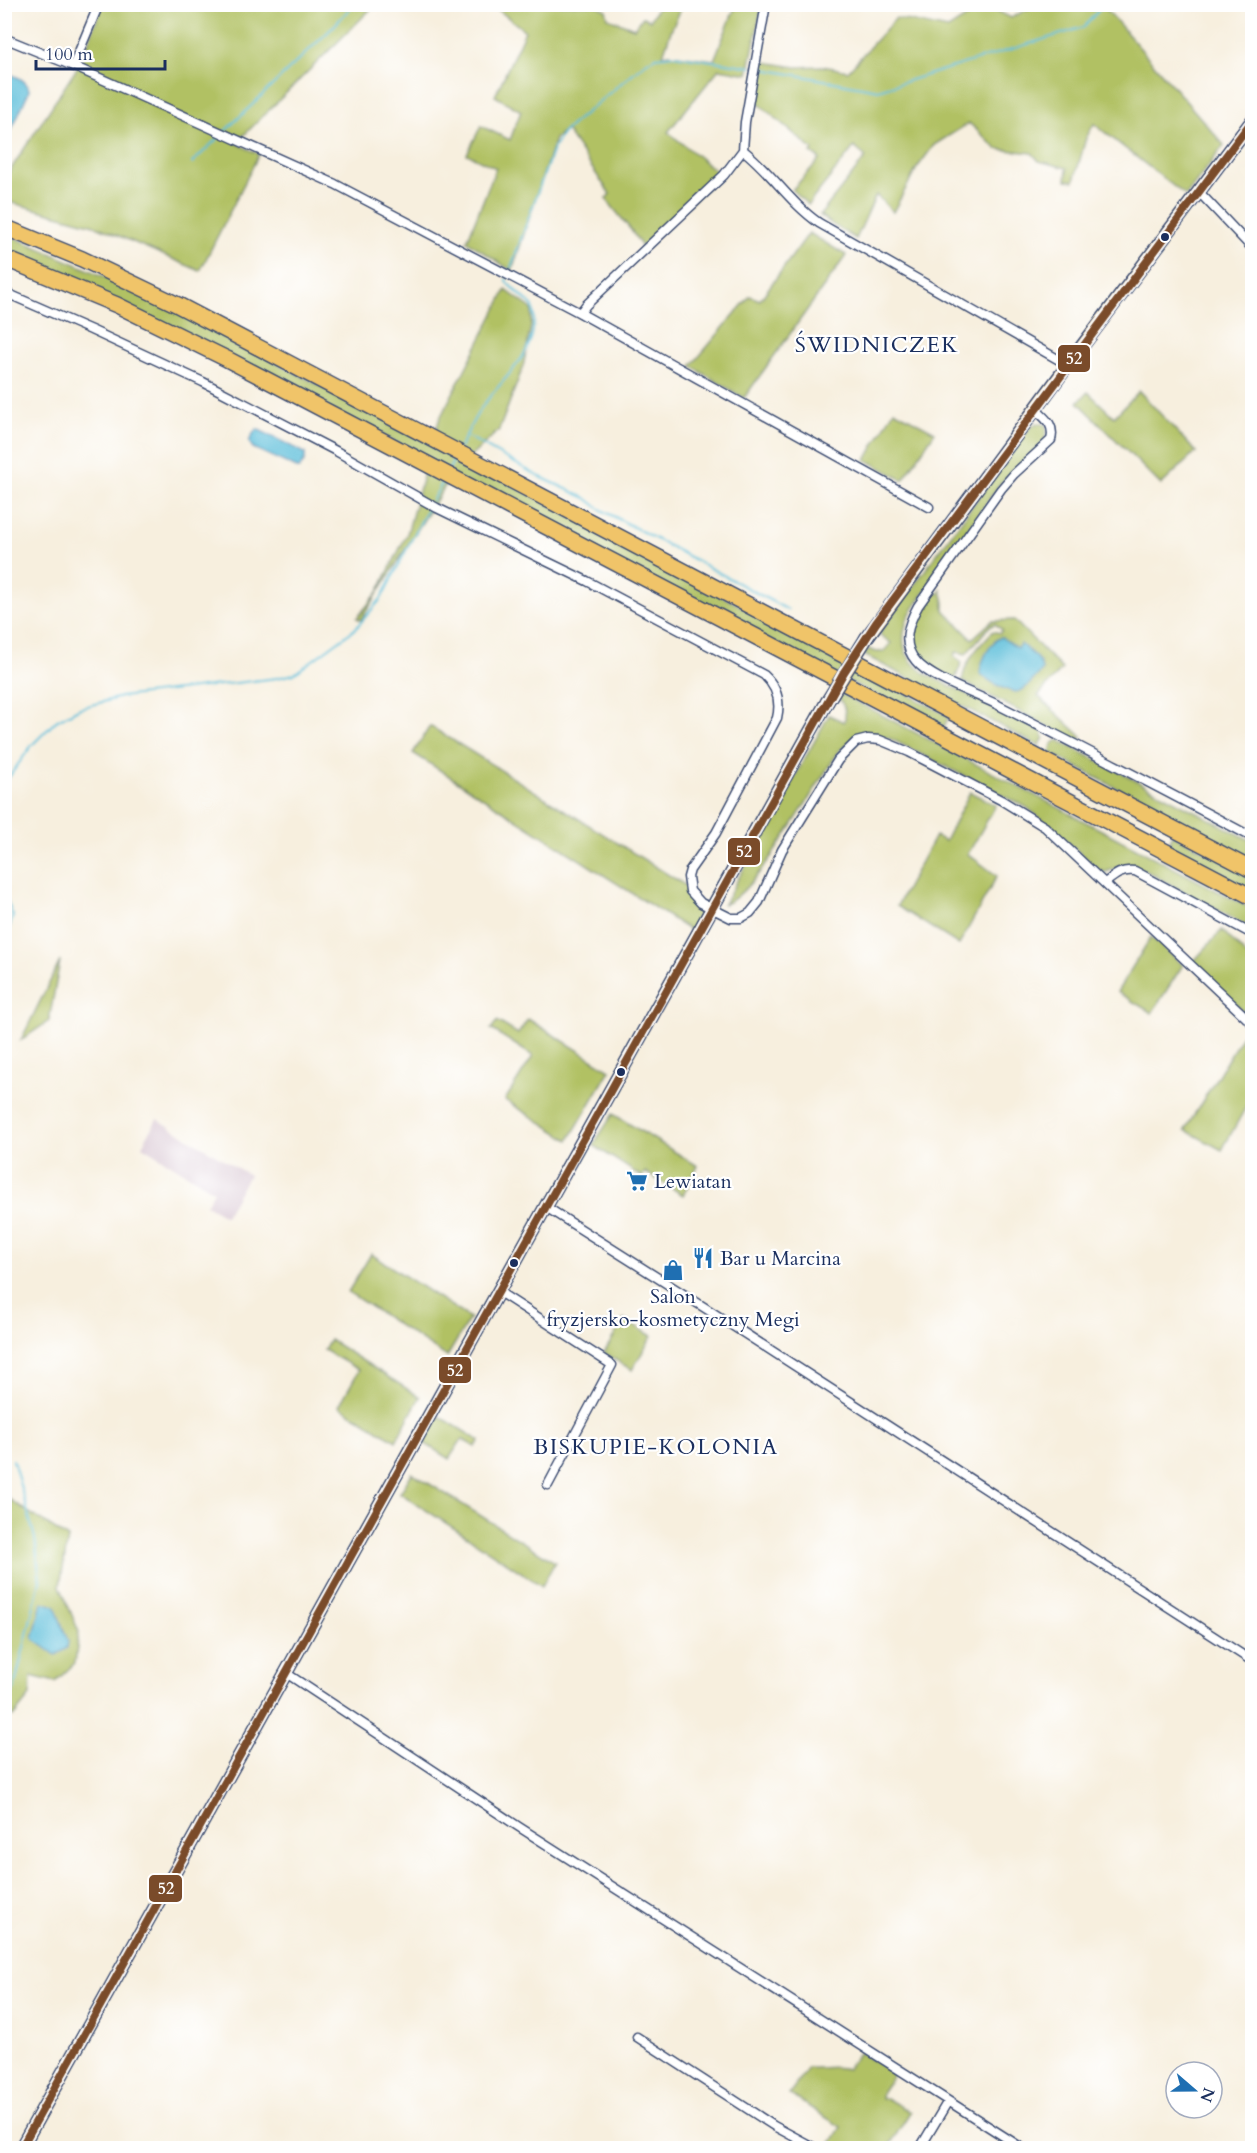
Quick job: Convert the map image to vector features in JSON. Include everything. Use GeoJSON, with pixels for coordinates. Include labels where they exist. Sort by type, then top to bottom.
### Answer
{"type":"FeatureCollection","features":[{"type":"Feature","properties":{"kind":"highway"},"geometry":{"type":"LineString","coordinates":[[4,227],[82,259],[170,301],[1252,870]]}},
{"type":"Feature","properties":{"kind":"highway"},"geometry":{"type":"LineString","coordinates":[[4,258],[72,285],[166,328],[1252,897]]}},
{"type":"Feature","properties":{"kind":"street"},"geometry":{"type":"LineString","coordinates":[[73,66],[99,4]]}},
{"type":"Feature","properties":{"kind":"street"},"geometry":{"type":"LineString","coordinates":[[580,313],[724,175],[743,150],[745,122],[766,4]]}},
{"type":"Feature","properties":{"kind":"street"},"geometry":{"type":"LineString","coordinates":[[4,38],[73,66],[335,184],[580,313],[929,507]]}},
{"type":"Feature","properties":{"kind":"street"},"geometry":{"type":"LineString","coordinates":[[21,2148],[827,702],[867,637],[1252,121]]}},
{"type":"Feature","properties":{"kind":"street"},"geometry":{"type":"LineString","coordinates":[[743,150],[761,165],[805,213],[819,223],[1068,365]]}},
{"type":"Feature","properties":{"kind":"street"},"geometry":{"type":"LineString","coordinates":[[1199,192],[1252,248]]}},
{"type":"Feature","properties":{"kind":"street"},"geometry":{"type":"LineString","coordinates":[[4,292],[203,382],[367,468],[437,508],[528,551],[675,627],[756,670],[771,681],[779,701],[774,728],[716,833],[688,877],[688,885],[693,896],[712,910],[736,919],[746,916],[755,908],[782,850],[838,760],[851,746],[868,739],[880,740],[903,749],[1032,818],[1062,841],[1252,1023]]}},
{"type":"Feature","properties":{"kind":"street"},"geometry":{"type":"LineString","coordinates":[[1035,409],[1050,424],[1053,433],[1051,441],[1014,474],[1001,489],[918,606],[907,633],[910,654],[919,665],[932,673],[997,704],[1252,837]]}},
{"type":"Feature","properties":{"kind":"street"},"geometry":{"type":"LineString","coordinates":[[1105,883],[1123,870],[1135,871],[1252,934]]}},
{"type":"Feature","properties":{"kind":"street"},"geometry":{"type":"LineString","coordinates":[[546,1207],[1252,1661]]}},
{"type":"Feature","properties":{"kind":"street"},"geometry":{"type":"LineString","coordinates":[[499,1292],[612,1365],[548,1485]]}},
{"type":"Feature","properties":{"kind":"street"},"geometry":{"type":"LineString","coordinates":[[286,1673],[519,1827],[1022,2148]]}},
{"type":"Feature","properties":{"kind":"street"},"geometry":{"type":"LineString","coordinates":[[637,2037],[774,2126],[815,2148]]}},
{"type":"Feature","properties":{"kind":"street"},"geometry":{"type":"LineString","coordinates":[[920,2148],[948,2101]]}},
{"type":"Feature","properties":{"kind":"shaded area"},"geometry":{"type":"Polygon","coordinates":[[[157,1119],[249,1175],[225,1216],[206,1205],[214,1191],[142,1146],[157,1119]]]}},
{"type":"Feature","properties":{"kind":"green space"},"geometry":{"type":"Polygon","coordinates":[[[102,5],[375,5],[236,143],[259,154],[200,271],[94,225],[5,201],[5,178],[81,62],[102,5]]]}},
{"type":"Feature","properties":{"kind":"green space"},"geometry":{"type":"Polygon","coordinates":[[[492,5],[596,5],[606,10],[608,18],[634,28],[643,17],[650,20],[659,5],[683,5],[663,55],[714,60],[736,5],[762,5],[748,74],[719,69],[668,132],[721,175],[642,247],[606,199],[610,194],[566,130],[555,139],[512,271],[467,241],[496,168],[467,154],[481,126],[510,140],[521,111],[495,96],[525,31],[492,5]]]}},
{"type":"Feature","properties":{"kind":"green space"},"geometry":{"type":"Polygon","coordinates":[[[986,5],[1011,18],[1035,5],[1111,5],[1107,10],[1224,145],[1186,196],[1094,124],[1086,138],[1074,181],[1066,180],[1067,168],[1039,161],[1032,153],[997,149],[969,123],[934,145],[917,168],[893,212],[876,195],[856,239],[820,215],[866,157],[854,147],[808,205],[792,190],[820,159],[811,153],[813,150],[753,99],[759,61],[796,67],[823,66],[848,71],[896,18],[948,29],[986,5]]]}},
{"type":"Feature","properties":{"kind":"green space"},"geometry":{"type":"Polygon","coordinates":[[[4,233],[124,285],[432,443],[439,420],[506,290],[532,309],[523,367],[499,430],[466,461],[949,716],[943,729],[450,478],[361,620],[357,618],[378,592],[407,534],[428,458],[5,252],[4,233]]]}},
{"type":"Feature","properties":{"kind":"green space"},"geometry":{"type":"Polygon","coordinates":[[[809,233],[846,255],[744,398],[691,366],[750,296],[760,300],[809,233]]]}},
{"type":"Feature","properties":{"kind":"green space"},"geometry":{"type":"Polygon","coordinates":[[[1139,391],[1196,452],[1161,485],[1078,402],[1088,392],[1114,417],[1139,391]]]}},
{"type":"Feature","properties":{"kind":"green space"},"geometry":{"type":"Polygon","coordinates":[[[894,410],[935,432],[903,480],[866,460],[894,410]]]}},
{"type":"Feature","properties":{"kind":"green space"},"geometry":{"type":"Polygon","coordinates":[[[1037,423],[1046,425],[1044,443],[999,485],[909,615],[904,632],[904,647],[911,661],[924,673],[1042,731],[1044,738],[1039,746],[864,655],[868,649],[877,652],[884,651],[891,643],[880,635],[881,630],[1031,426],[1037,423]]]}},
{"type":"Feature","properties":{"kind":"green space"},"geometry":{"type":"Polygon","coordinates":[[[941,590],[944,610],[972,639],[992,621],[1014,620],[1062,669],[1038,696],[1082,737],[1077,742],[962,681],[966,666],[978,648],[993,631],[1000,633],[1002,630],[995,624],[989,627],[966,654],[956,652],[954,656],[962,662],[955,679],[921,660],[912,642],[912,632],[920,612],[933,592],[938,594],[941,590]]]}},
{"type":"Feature","properties":{"kind":"green space"},"geometry":{"type":"Polygon","coordinates":[[[840,693],[1252,909],[1252,929],[1148,872],[1128,864],[1106,872],[1100,871],[1026,807],[891,739],[876,736],[852,741],[840,750],[769,860],[737,896],[724,904],[829,715],[844,722],[845,709],[838,698],[840,693]]]}},
{"type":"Feature","properties":{"kind":"green space"},"geometry":{"type":"Polygon","coordinates":[[[430,726],[685,885],[701,915],[691,931],[413,753],[430,726]]]}},
{"type":"Feature","properties":{"kind":"green space"},"geometry":{"type":"Polygon","coordinates":[[[1058,740],[1252,841],[1252,859],[1050,753],[1052,744],[1058,740]]]}},
{"type":"Feature","properties":{"kind":"green space"},"geometry":{"type":"Polygon","coordinates":[[[970,792],[996,805],[968,854],[997,876],[959,945],[897,906],[935,836],[945,841],[970,792]]]}},
{"type":"Feature","properties":{"kind":"green space"},"geometry":{"type":"Polygon","coordinates":[[[1172,834],[1252,875],[1252,891],[1168,847],[1172,834]]]}},
{"type":"Feature","properties":{"kind":"green space"},"geometry":{"type":"Polygon","coordinates":[[[1222,930],[1252,961],[1252,1020],[1192,963],[1222,930]]]}},
{"type":"Feature","properties":{"kind":"green space"},"geometry":{"type":"Polygon","coordinates":[[[1151,937],[1183,965],[1152,1013],[1117,992],[1151,937]]]}},
{"type":"Feature","properties":{"kind":"green space"},"geometry":{"type":"Polygon","coordinates":[[[60,961],[49,1021],[21,1040],[60,961]]]}},
{"type":"Feature","properties":{"kind":"green space"},"geometry":{"type":"Polygon","coordinates":[[[528,1019],[610,1070],[569,1140],[505,1100],[533,1056],[491,1029],[497,1021],[518,1034],[528,1019]]]}},
{"type":"Feature","properties":{"kind":"green space"},"geometry":{"type":"Polygon","coordinates":[[[1246,1029],[1252,1035],[1252,1096],[1222,1150],[1185,1130],[1246,1029]]]}},
{"type":"Feature","properties":{"kind":"green space"},"geometry":{"type":"Polygon","coordinates":[[[613,1114],[698,1166],[683,1195],[645,1172],[642,1177],[593,1145],[613,1114]]]}},
{"type":"Feature","properties":{"kind":"green space"},"geometry":{"type":"Polygon","coordinates":[[[371,1254],[470,1318],[447,1357],[348,1292],[371,1254]]]}},
{"type":"Feature","properties":{"kind":"green space"},"geometry":{"type":"Polygon","coordinates":[[[624,1319],[652,1336],[632,1370],[604,1353],[624,1319]]]}},
{"type":"Feature","properties":{"kind":"green space"},"geometry":{"type":"Polygon","coordinates":[[[330,1340],[420,1397],[396,1441],[339,1406],[359,1370],[324,1350],[330,1340]]]}},
{"type":"Feature","properties":{"kind":"green space"},"geometry":{"type":"Polygon","coordinates":[[[439,1416],[480,1441],[475,1447],[462,1439],[449,1459],[424,1443],[439,1416]]]}},
{"type":"Feature","properties":{"kind":"green space"},"geometry":{"type":"Polygon","coordinates":[[[412,1473],[555,1562],[542,1586],[400,1493],[412,1473]]]}},
{"type":"Feature","properties":{"kind":"green space"},"geometry":{"type":"Polygon","coordinates":[[[4,1496],[68,1538],[60,1586],[79,1632],[75,1663],[55,1682],[31,1676],[30,1696],[13,1717],[4,1712],[4,1496]]]}},
{"type":"Feature","properties":{"kind":"green space"},"geometry":{"type":"Polygon","coordinates":[[[859,2052],[894,2074],[882,2091],[881,2099],[886,2098],[910,2112],[888,2148],[828,2148],[841,2127],[789,2094],[808,2068],[847,2069],[859,2052]]]}},
{"type":"Feature","properties":{"kind":"water"},"geometry":{"type":"Polygon","coordinates":[[[5,72],[23,81],[29,91],[5,144],[5,72]]]}},
{"type":"Feature","properties":{"kind":"water"},"geometry":{"type":"Polygon","coordinates":[[[257,429],[305,453],[305,460],[299,469],[253,448],[249,442],[257,429]]]}},
{"type":"Feature","properties":{"kind":"water"},"geometry":{"type":"Polygon","coordinates":[[[1001,637],[1017,648],[1021,644],[1037,659],[1041,667],[1042,671],[1023,690],[1013,692],[1007,690],[986,679],[980,673],[987,652],[1001,637]]]}},
{"type":"Feature","properties":{"kind":"water"},"geometry":{"type":"Polygon","coordinates":[[[42,1602],[55,1606],[68,1641],[67,1648],[56,1655],[33,1639],[42,1602]]]}},
{"type":"Feature","properties":{"kind":"waterway"},"geometry":{"type":"LineString","coordinates":[[224,132],[354,4]]}},
{"type":"Feature","properties":{"kind":"waterway"},"geometry":{"type":"LineString","coordinates":[[758,68],[878,90],[1084,27],[1104,4]]}},
{"type":"Feature","properties":{"kind":"waterway"},"geometry":{"type":"LineString","coordinates":[[509,273],[553,149],[570,126],[655,57],[674,55],[752,67]]}},
{"type":"Feature","properties":{"kind":"waterway"},"geometry":{"type":"LineString","coordinates":[[192,163],[220,136]]}},
{"type":"Feature","properties":{"kind":"waterway"},"geometry":{"type":"LineString","coordinates":[[460,448],[479,412],[519,362],[531,337],[534,323],[533,306],[507,283],[506,279]]}},
{"type":"Feature","properties":{"kind":"waterway"},"geometry":{"type":"LineString","coordinates":[[467,436],[538,476],[586,498],[600,509],[788,610]]}},
{"type":"Feature","properties":{"kind":"waterway"},"geometry":{"type":"LineString","coordinates":[[449,469],[455,458]]}},
{"type":"Feature","properties":{"kind":"waterway"},"geometry":{"type":"LineString","coordinates":[[432,501],[444,480]]}},
{"type":"Feature","properties":{"kind":"waterway"},"geometry":{"type":"LineString","coordinates":[[4,784],[32,745],[56,721],[80,708],[121,697],[294,674],[355,629],[381,599],[429,506]]}},
{"type":"Feature","properties":{"kind":"waterway"},"geometry":{"type":"LineString","coordinates":[[4,894],[13,916],[4,942]]}},
{"type":"Feature","properties":{"kind":"waterway"},"geometry":{"type":"LineString","coordinates":[[4,1705],[14,1688],[40,1581],[35,1538],[13,1460]]}},
{"type":"Feature","properties":{"kind":"transit line","name":"52"},"geometry":{"type":"LineString","coordinates":[[21,2148],[844,672],[876,623],[1252,121]]}},
{"type":"Feature","properties":{"kind":"place","name":"Lewiatan"},"geometry":{"type":"Point","coordinates":[637,1181]}},
{"type":"Feature","properties":{"kind":"place","name":"Bar u Marcina"},"geometry":{"type":"Point","coordinates":[703,1258]}},
{"type":"Feature","properties":{"kind":"place","name":"Salon fryzjersko-kosmetyczny Megi"},"geometry":{"type":"Point","coordinates":[673,1270]}},
{"type":"Feature","properties":{"kind":"district","name":"ŚWIDNICZEK"},"geometry":{"type":"Point","coordinates":[877,345]}},
{"type":"Feature","properties":{"kind":"district","name":"BISKUPIE-KOLONIA"},"geometry":{"type":"Point","coordinates":[656,1447]}}]}
